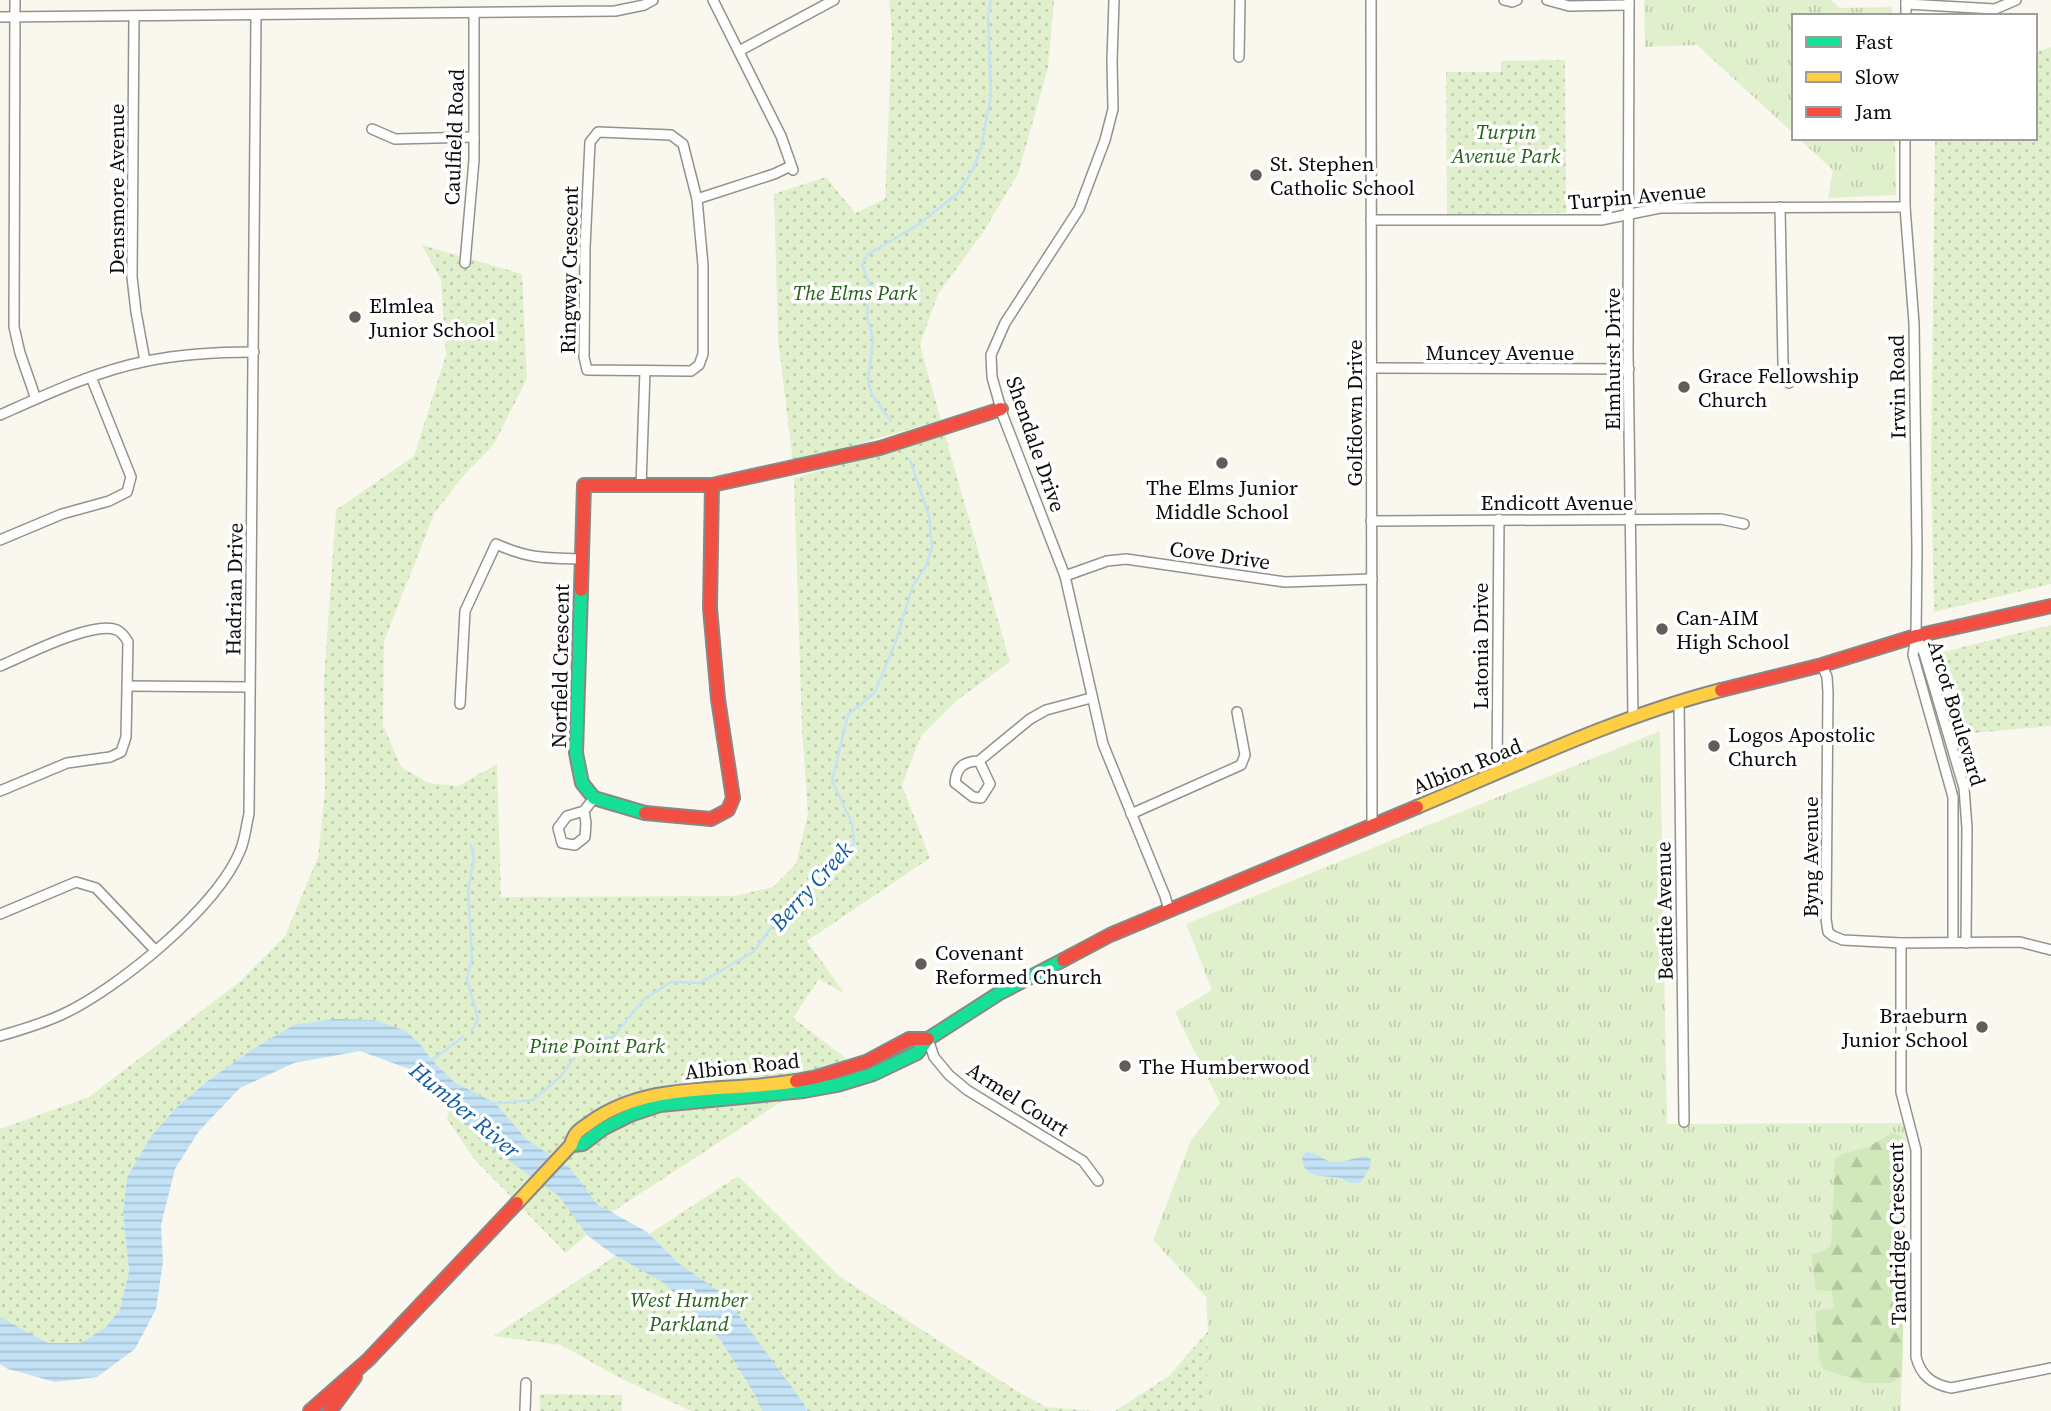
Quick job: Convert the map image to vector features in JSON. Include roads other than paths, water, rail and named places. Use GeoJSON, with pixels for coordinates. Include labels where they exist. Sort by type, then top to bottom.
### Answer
{"type":"FeatureCollection","features":[{"type":"Feature","properties":{"kind":"main road","name":"Norfield Crescent"},"geometry":{"type":"LineString","coordinates":[[594,798],[582,783],[576,753],[584,485],[712,485],[880,448],[1001,409]]}},
{"type":"Feature","properties":{"kind":"main road"},"geometry":{"type":"LineString","coordinates":[[594,798],[642,813],[711,820],[728,810],[733,798],[718,699],[710,608],[712,485]]}},
{"type":"Feature","properties":{"kind":"main road","name":"Albion Road"},"geometry":{"type":"LineString","coordinates":[[310,1411],[368,1360],[570,1145],[583,1144],[604,1128],[630,1115],[660,1105],[804,1091],[873,1074],[917,1053],[928,1039],[1009,988],[1110,934],[1633,718],[1679,701],[1822,665],[1916,636],[2051,606]]}},
{"type":"Feature","properties":{"kind":"main road","name":"Albion Road"},"geometry":{"type":"LineString","coordinates":[[330,1411],[368,1360]]}},
{"type":"Feature","properties":{"kind":"street"},"geometry":{"type":"LineString","coordinates":[[15,0],[14,327],[36,399]]}},
{"type":"Feature","properties":{"kind":"street"},"geometry":{"type":"LineString","coordinates":[[0,17],[615,10],[644,5],[653,0]]}},
{"type":"Feature","properties":{"kind":"street"},"geometry":{"type":"LineString","coordinates":[[696,199],[792,168],[781,136],[713,0]]}},
{"type":"Feature","properties":{"kind":"street"},"geometry":{"type":"LineString","coordinates":[[739,51],[834,0]]}},
{"type":"Feature","properties":{"kind":"street","name":"Shendale Drive"},"geometry":{"type":"LineString","coordinates":[[1114,0],[1113,109],[1105,140],[1080,209],[1005,323],[991,355],[992,377],[1001,409],[1065,576],[1103,744],[1166,896],[1169,910]]}},
{"type":"Feature","properties":{"kind":"street"},"geometry":{"type":"LineString","coordinates":[[1239,57],[1240,0]]}},
{"type":"Feature","properties":{"kind":"street","name":"Golfdown Drive"},"geometry":{"type":"LineString","coordinates":[[1371,0],[1372,825]]}},
{"type":"Feature","properties":{"kind":"street"},"geometry":{"type":"LineString","coordinates":[[1504,0],[1517,0]]}},
{"type":"Feature","properties":{"kind":"street"},"geometry":{"type":"LineString","coordinates":[[1548,0],[1569,6],[1629,3]]}},
{"type":"Feature","properties":{"kind":"street"},"geometry":{"type":"LineString","coordinates":[[1906,2],[1995,9],[2016,0]]}},
{"type":"Feature","properties":{"kind":"street","name":"Elmhurst Drive"},"geometry":{"type":"LineString","coordinates":[[1629,3],[1633,718]]}},
{"type":"Feature","properties":{"kind":"street","name":"Caulfield Road"},"geometry":{"type":"LineString","coordinates":[[465,263],[474,137],[474,13]]}},
{"type":"Feature","properties":{"kind":"street","name":"Hadrian Drive"},"geometry":{"type":"LineString","coordinates":[[0,1036],[61,1015],[123,978],[192,917],[223,881],[241,850],[249,814],[256,15]]}},
{"type":"Feature","properties":{"kind":"street","name":"Densmore Avenue"},"geometry":{"type":"LineString","coordinates":[[134,16],[132,277],[145,361]]}},
{"type":"Feature","properties":{"kind":"street"},"geometry":{"type":"LineString","coordinates":[[372,129],[395,139],[474,137]]}},
{"type":"Feature","properties":{"kind":"street","name":"Ringway Crescent"},"geometry":{"type":"LineString","coordinates":[[598,132],[671,135],[683,144],[696,199],[703,265],[703,354],[699,365],[691,372],[645,371],[587,370],[584,357],[584,275],[590,142],[598,132]]}},
{"type":"Feature","properties":{"kind":"street","name":"Irwin Road"},"geometry":{"type":"LineString","coordinates":[[1905,140],[1905,207],[1914,323],[1916,636]]}},
{"type":"Feature","properties":{"kind":"street"},"geometry":{"type":"LineString","coordinates":[[1780,207],[1783,363],[1789,383]]}},
{"type":"Feature","properties":{"kind":"street","name":"Turpin Avenue"},"geometry":{"type":"LineString","coordinates":[[1371,220],[1601,220],[1660,208],[1905,207]]}},
{"type":"Feature","properties":{"kind":"street"},"geometry":{"type":"LineString","coordinates":[[0,415],[91,377],[145,361],[222,352],[254,352]]}},
{"type":"Feature","properties":{"kind":"street","name":"Muncey Avenue"},"geometry":{"type":"LineString","coordinates":[[1372,368],[1629,369]]}},
{"type":"Feature","properties":{"kind":"street"},"geometry":{"type":"LineString","coordinates":[[641,486],[645,371]]}},
{"type":"Feature","properties":{"kind":"street"},"geometry":{"type":"LineString","coordinates":[[0,540],[62,514],[109,501],[127,492],[131,477],[91,377]]}},
{"type":"Feature","properties":{"kind":"street","name":"Latonia Drive"},"geometry":{"type":"LineString","coordinates":[[1497,774],[1499,519]]}},
{"type":"Feature","properties":{"kind":"street","name":"Endicott Avenue"},"geometry":{"type":"LineString","coordinates":[[1371,521],[1721,519],[1744,524]]}},
{"type":"Feature","properties":{"kind":"street"},"geometry":{"type":"LineString","coordinates":[[460,704],[465,611],[496,544],[534,557],[582,559]]}},
{"type":"Feature","properties":{"kind":"street","name":"Cove Drive"},"geometry":{"type":"LineString","coordinates":[[1065,576],[1107,561],[1126,559],[1285,582],[1372,579]]}},
{"type":"Feature","properties":{"kind":"street"},"geometry":{"type":"LineString","coordinates":[[0,666],[69,636],[90,631],[113,629],[124,635],[128,642],[126,737],[121,752],[110,757],[67,763],[0,791]]}},
{"type":"Feature","properties":{"kind":"street","name":"Arcot Boulevard"},"geometry":{"type":"LineString","coordinates":[[1916,636],[1913,655],[1954,797],[1953,942]]}},
{"type":"Feature","properties":{"kind":"street","name":"Arcot Boulevard"},"geometry":{"type":"LineString","coordinates":[[1916,636],[1924,653],[1964,788],[1967,828],[1966,943]]}},
{"type":"Feature","properties":{"kind":"street","name":"Byng Avenue"},"geometry":{"type":"LineString","coordinates":[[1822,665],[1827,677],[1828,692],[1828,932],[1843,940],[1901,943]]}},
{"type":"Feature","properties":{"kind":"street"},"geometry":{"type":"LineString","coordinates":[[127,686],[250,687]]}},
{"type":"Feature","properties":{"kind":"street"},"geometry":{"type":"LineString","coordinates":[[979,761],[990,784],[981,798],[973,797],[955,783],[956,773],[961,766],[970,761],[979,761],[1030,719],[1046,710],[1091,698]]}},
{"type":"Feature","properties":{"kind":"street","name":"Beattie Avenue"},"geometry":{"type":"LineString","coordinates":[[1679,701],[1684,1122]]}},
{"type":"Feature","properties":{"kind":"street"},"geometry":{"type":"LineString","coordinates":[[1131,814],[1241,765],[1245,755],[1237,712]]}},
{"type":"Feature","properties":{"kind":"street"},"geometry":{"type":"LineString","coordinates":[[584,811],[594,798]]}},
{"type":"Feature","properties":{"kind":"street"},"geometry":{"type":"LineString","coordinates":[[0,914],[76,882],[96,888],[155,950]]}},
{"type":"Feature","properties":{"kind":"street"},"geometry":{"type":"LineString","coordinates":[[1901,943],[2020,942],[2051,950]]}},
{"type":"Feature","properties":{"kind":"street","name":"Tandridge Crescent"},"geometry":{"type":"LineString","coordinates":[[1901,943],[1900,1078],[1916,1150],[1916,1357],[1919,1366],[1929,1380],[1951,1388],[2051,1368]]}},
{"type":"Feature","properties":{"kind":"street","name":"Armel Court"},"geometry":{"type":"LineString","coordinates":[[928,1039],[934,1057],[949,1075],[1028,1130],[1083,1161],[1098,1181]]}},
{"type":"Feature","properties":{"kind":"street"},"geometry":{"type":"LineString","coordinates":[[525,1411],[526,1382]]}},
{"type":"Feature","properties":{"kind":"water","name":"Humber River"},"geometry":{"type":"Polygon","coordinates":[[[335,1019],[375,1020],[406,1031],[454,1082],[495,1103],[527,1140],[570,1168],[597,1204],[647,1232],[677,1262],[724,1295],[807,1411],[762,1411],[754,1393],[720,1339],[664,1283],[611,1253],[587,1235],[559,1196],[494,1150],[442,1102],[426,1080],[412,1070],[360,1051],[294,1063],[240,1088],[199,1131],[175,1169],[161,1225],[163,1262],[156,1309],[135,1349],[97,1377],[55,1382],[8,1369],[0,1364],[0,1317],[48,1343],[81,1343],[106,1327],[120,1309],[129,1271],[123,1214],[127,1177],[152,1135],[177,1107],[253,1049],[294,1025],[335,1019]]]}},
{"type":"Feature","properties":{"kind":"water"},"geometry":{"type":"Polygon","coordinates":[[[1307,1152],[1333,1162],[1367,1156],[1371,1160],[1370,1167],[1358,1183],[1315,1175],[1303,1164],[1302,1156],[1307,1152]]]}},
{"type":"Feature","properties":{"kind":"waterway","name":"Berry Creek"},"geometry":{"type":"LineString","coordinates":[[891,421],[872,395],[868,380],[873,340],[867,315],[870,284],[862,265],[867,255],[919,224],[958,193],[973,170],[981,147],[991,96],[988,15],[991,0]]}},
{"type":"Feature","properties":{"kind":"waterway","name":"Berry Creek"},"geometry":{"type":"LineString","coordinates":[[491,1104],[533,1100],[561,1076],[580,1050],[601,1038],[613,1037],[644,999],[671,982],[700,983],[753,952],[779,917],[829,861],[844,857],[854,843],[852,823],[832,781],[848,715],[875,692],[896,641],[913,585],[925,568],[932,547],[929,516],[910,460]]}},
{"type":"Feature","properties":{"kind":"waterway"},"geometry":{"type":"LineString","coordinates":[[471,845],[474,859],[468,891],[472,958],[467,979],[478,1019],[471,1032]]}},
{"type":"Feature","properties":{"kind":"waterway","name":"Humber River"},"geometry":{"type":"LineString","coordinates":[[432,1060],[463,1037]]}},
{"type":"Feature","properties":{"kind":"place","name":"St. Stephen Catholic School"},"geometry":{"type":"Point","coordinates":[1256,175]}},
{"type":"Feature","properties":{"kind":"place","name":"Elmlea Junior School"},"geometry":{"type":"Point","coordinates":[355,317]}},
{"type":"Feature","properties":{"kind":"place","name":"Grace Fellowship Church"},"geometry":{"type":"Point","coordinates":[1684,387]}},
{"type":"Feature","properties":{"kind":"place","name":"The Elms Junior Middle School"},"geometry":{"type":"Point","coordinates":[1222,463]}},
{"type":"Feature","properties":{"kind":"place","name":"Can-AIM High School"},"geometry":{"type":"Point","coordinates":[1662,629]}},
{"type":"Feature","properties":{"kind":"place","name":"Logos Apostolic Church"},"geometry":{"type":"Point","coordinates":[1714,746]}},
{"type":"Feature","properties":{"kind":"place","name":"Covenant Reformed Church"},"geometry":{"type":"Point","coordinates":[921,964]}},
{"type":"Feature","properties":{"kind":"place","name":"Braeburn Junior School"},"geometry":{"type":"Point","coordinates":[1982,1027]}},
{"type":"Feature","properties":{"kind":"place","name":"The Humberwood"},"geometry":{"type":"Point","coordinates":[1125,1066]}},
{"type":"Feature","properties":{"kind":"park label","name":"Turpin Avenue Park"},"geometry":{"type":"Point","coordinates":[1506,143]}},
{"type":"Feature","properties":{"kind":"park label","name":"The Elms Park"},"geometry":{"type":"Point","coordinates":[855,292]}},
{"type":"Feature","properties":{"kind":"park label","name":"Pine Point Park"},"geometry":{"type":"Point","coordinates":[597,1045]}},
{"type":"Feature","properties":{"kind":"park label","name":"West Humber Parkland"},"geometry":{"type":"Point","coordinates":[689,1311]}}]}
